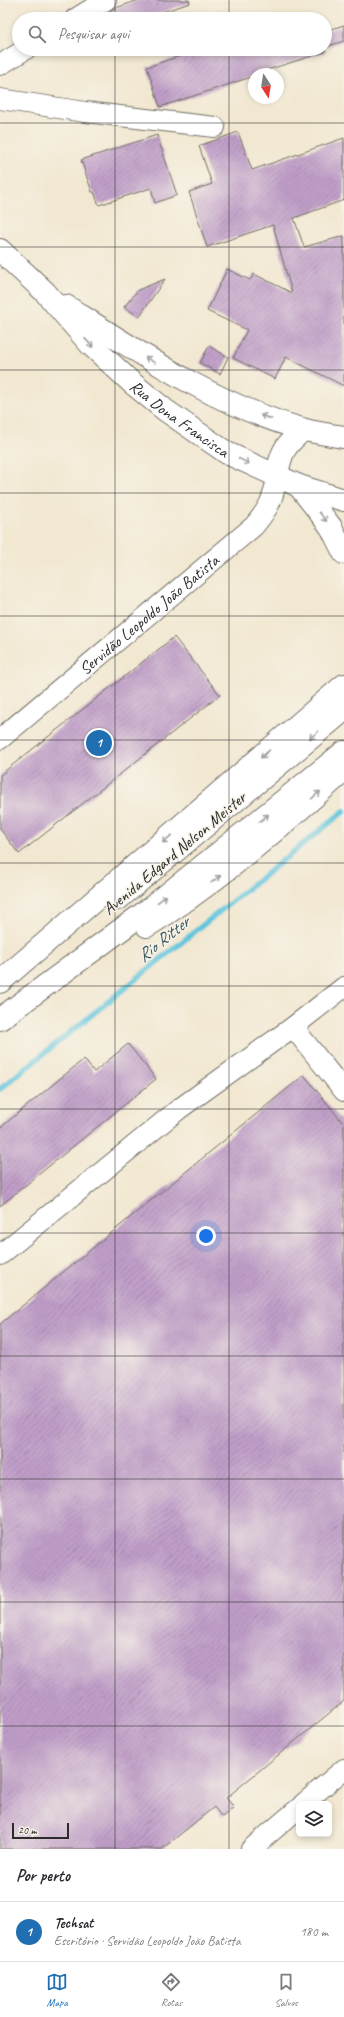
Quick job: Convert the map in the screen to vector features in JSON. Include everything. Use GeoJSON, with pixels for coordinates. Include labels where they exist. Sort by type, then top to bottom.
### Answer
{"type":"FeatureCollection","features":[{"type":"Feature","properties":{"kind":"main road","name":"Rua Dona Francisca"},"geometry":{"type":"LineString","coordinates":[[0,250],[45,292],[90,344],[132,383],[165,410],[227,453],[299,486],[344,500]]}},
{"type":"Feature","properties":{"kind":"main road","name":"Rua Dona Francisca"},"geometry":{"type":"LineString","coordinates":[[45,292],[155,363],[254,413],[303,430],[344,437]]}},
{"type":"Feature","properties":{"kind":"main road"},"geometry":{"type":"LineString","coordinates":[[277,477],[279,458],[291,440],[303,430]]}},
{"type":"Feature","properties":{"kind":"main road"},"geometry":{"type":"LineString","coordinates":[[299,486],[331,527],[344,552]]}},
{"type":"Feature","properties":{"kind":"main road"},"geometry":{"type":"LineString","coordinates":[[335,705],[344,675]]}},
{"type":"Feature","properties":{"kind":"main road"},"geometry":{"type":"LineString","coordinates":[[0,982],[335,705],[344,685]]}},
{"type":"Feature","properties":{"kind":"main road","name":"Avenida Edgard Nelson Meister"},"geometry":{"type":"LineString","coordinates":[[0,991],[177,852],[335,705]]}},
{"type":"Feature","properties":{"kind":"main road","name":"Avenida Edgard Nelson Meister"},"geometry":{"type":"LineString","coordinates":[[0,1019],[149,909],[344,752]]}},
{"type":"Feature","properties":{"kind":"main road"},"geometry":{"type":"LineString","coordinates":[[30,997],[181,904],[247,855],[344,771]]}},
{"type":"Feature","properties":{"kind":"street"},"geometry":{"type":"LineString","coordinates":[[86,12],[106,0]]}},
{"type":"Feature","properties":{"kind":"street"},"geometry":{"type":"LineString","coordinates":[[0,65],[15,56]]}},
{"type":"Feature","properties":{"kind":"street"},"geometry":{"type":"LineString","coordinates":[[0,98],[85,112],[215,126]]}},
{"type":"Feature","properties":{"kind":"street","name":"Servidão Leopoldo João Batista"},"geometry":{"type":"LineString","coordinates":[[0,739],[254,526],[266,512],[274,496],[277,477]]}},
{"type":"Feature","properties":{"kind":"street"},"geometry":{"type":"LineString","coordinates":[[0,1255],[179,1109],[293,1027],[344,987]]}},
{"type":"Feature","properties":{"kind":"street"},"geometry":{"type":"LineString","coordinates":[[293,1027],[344,1091]]}},
{"type":"Feature","properties":{"kind":"street"},"geometry":{"type":"LineString","coordinates":[[307,1801],[344,1769]]}},
{"type":"Feature","properties":{"kind":"street"},"geometry":{"type":"LineString","coordinates":[[251,1849],[296,1811]]}},
{"type":"Feature","properties":{"kind":"building"},"geometry":{"type":"Polygon","coordinates":[[[139,0],[189,0],[190,3],[162,12],[108,12],[139,0]]]}},
{"type":"Feature","properties":{"kind":"building"},"geometry":{"type":"Polygon","coordinates":[[[344,25],[344,41],[332,45],[332,29],[344,25]]]}},
{"type":"Feature","properties":{"kind":"building"},"geometry":{"type":"Polygon","coordinates":[[[180,56],[312,56],[273,68],[248,68],[248,78],[160,107],[147,67],[180,56]]]}},
{"type":"Feature","properties":{"kind":"building"},"geometry":{"type":"Polygon","coordinates":[[[238,132],[252,170],[344,138],[344,200],[294,218],[304,247],[344,236],[344,386],[286,357],[275,379],[233,358],[247,330],[207,311],[227,269],[250,280],[254,274],[292,293],[273,225],[207,247],[189,192],[212,184],[199,146],[238,132]]]}},
{"type":"Feature","properties":{"kind":"building"},"geometry":{"type":"Polygon","coordinates":[[[157,135],[177,195],[155,203],[151,188],[99,205],[94,192],[92,192],[81,160],[157,135]]]}},
{"type":"Feature","properties":{"kind":"building"},"geometry":{"type":"Polygon","coordinates":[[[165,279],[139,317],[124,307],[138,290],[165,279]]]}},
{"type":"Feature","properties":{"kind":"building"},"geometry":{"type":"Polygon","coordinates":[[[209,346],[228,357],[220,374],[200,363],[209,346]]]}},
{"type":"Feature","properties":{"kind":"building"},"geometry":{"type":"Polygon","coordinates":[[[174,637],[220,695],[19,854],[0,829],[0,775],[174,637]]]}},
{"type":"Feature","properties":{"kind":"building"},"geometry":{"type":"Polygon","coordinates":[[[128,1044],[156,1079],[0,1206],[0,1128],[84,1059],[94,1072],[128,1044]]]}},
{"type":"Feature","properties":{"kind":"building"},"geometry":{"type":"Polygon","coordinates":[[[304,1075],[344,1124],[344,1701],[226,1798],[234,1807],[222,1817],[214,1807],[162,1849],[0,1849],[0,1324],[304,1075]]]}},
{"type":"Feature","properties":{"kind":"waterway","name":"Rio Ritter"},"geometry":{"type":"LineString","coordinates":[[0,1089],[344,811]]}},
{"type":"Feature","properties":{"kind":"place","name":"Techsat"},"geometry":{"type":"Point","coordinates":[99,743]}}]}
